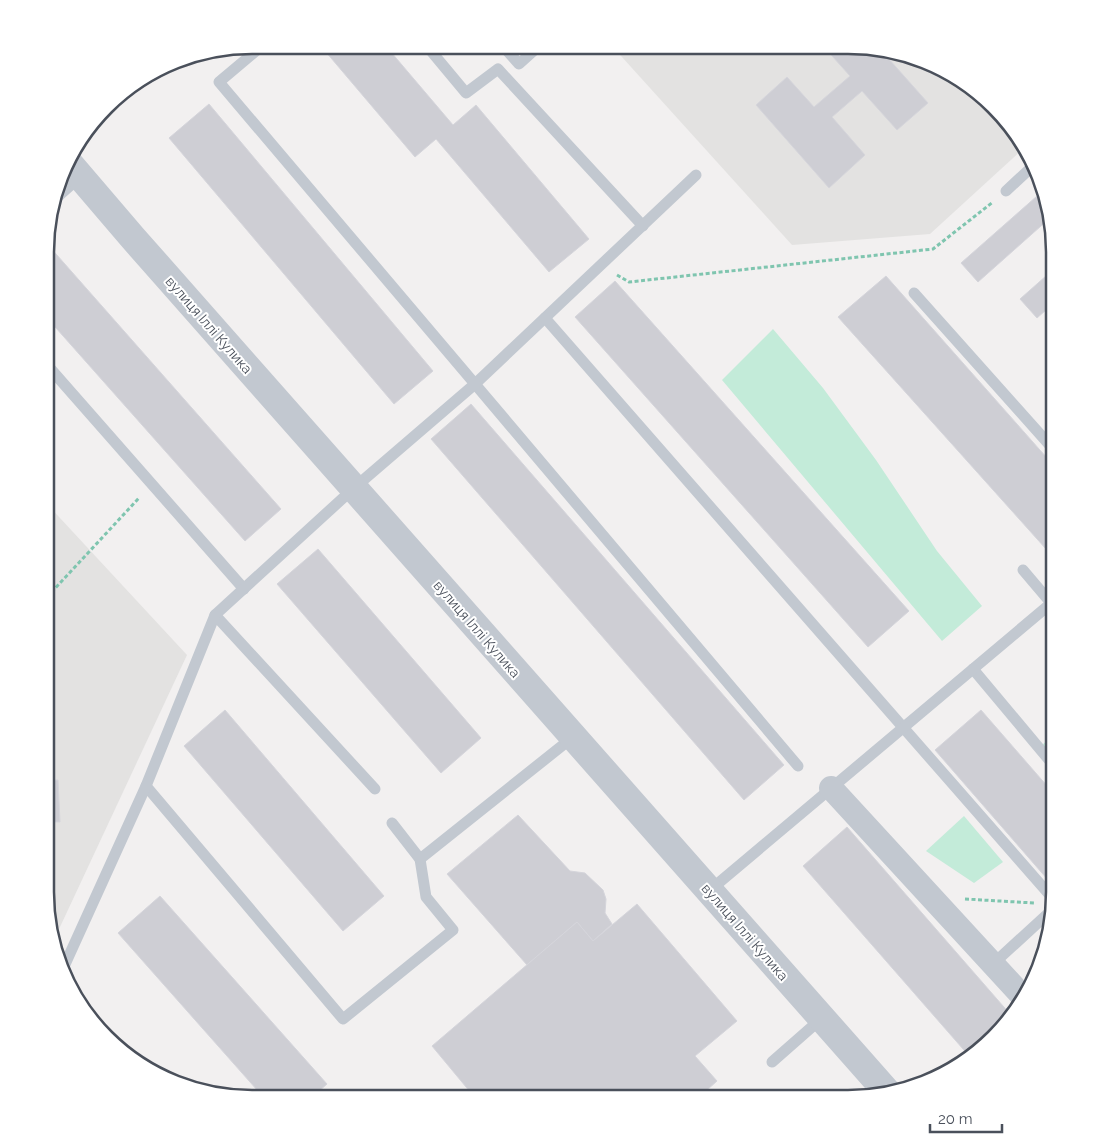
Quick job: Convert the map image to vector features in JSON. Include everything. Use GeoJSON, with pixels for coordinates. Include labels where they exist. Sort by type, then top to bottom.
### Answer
{"type":"FeatureCollection","features":[{"type":"Feature","properties":{"kind":"street","name":"вулиця Іллі Кулика"},"geometry":{"type":"LineString","coordinates":[[74,169],[822,1018],[876,1088]]}},
{"type":"Feature","properties":{"kind":"street"},"geometry":{"type":"LineString","coordinates":[[831,788],[1019,993]]}},
{"type":"Feature","properties":{"kind":"lane"},"geometry":{"type":"LineString","coordinates":[[252,54],[219,82],[798,766]]}},
{"type":"Feature","properties":{"kind":"lane"},"geometry":{"type":"LineString","coordinates":[[433,54],[466,93],[498,69],[643,226]]}},
{"type":"Feature","properties":{"kind":"lane"},"geometry":{"type":"LineString","coordinates":[[510,54],[519,64],[530,54]]}},
{"type":"Feature","properties":{"kind":"lane"},"geometry":{"type":"LineString","coordinates":[[1006,191],[1029,170]]}},
{"type":"Feature","properties":{"kind":"lane"},"geometry":{"type":"LineString","coordinates":[[66,962],[146,786],[215,615],[354,488],[476,384],[696,176]]}},
{"type":"Feature","properties":{"kind":"lane"},"geometry":{"type":"LineString","coordinates":[[914,293],[1046,442]]}},
{"type":"Feature","properties":{"kind":"lane"},"geometry":{"type":"LineString","coordinates":[[545,318],[1046,891]]}},
{"type":"Feature","properties":{"kind":"lane"},"geometry":{"type":"LineString","coordinates":[[54,373],[244,589]]}},
{"type":"Feature","properties":{"kind":"lane"},"geometry":{"type":"LineString","coordinates":[[1023,570],[1046,594]]}},
{"type":"Feature","properties":{"kind":"lane"},"geometry":{"type":"LineString","coordinates":[[709,891],[1046,607]]}},
{"type":"Feature","properties":{"kind":"lane"},"geometry":{"type":"LineString","coordinates":[[215,615],[375,788]]}},
{"type":"Feature","properties":{"kind":"lane"},"geometry":{"type":"LineString","coordinates":[[973,669],[1046,756]]}},
{"type":"Feature","properties":{"kind":"lane"},"geometry":{"type":"LineString","coordinates":[[420,859],[573,737]]}},
{"type":"Feature","properties":{"kind":"lane"},"geometry":{"type":"LineString","coordinates":[[146,786],[343,1019],[454,930],[426,897],[420,859],[392,823]]}},
{"type":"Feature","properties":{"kind":"lane"},"geometry":{"type":"LineString","coordinates":[[992,964],[1045,916]]}},
{"type":"Feature","properties":{"kind":"lane"},"geometry":{"type":"LineString","coordinates":[[772,1062],[822,1018]]}},
{"type":"Feature","properties":{"kind":"path"},"geometry":{"type":"LineString","coordinates":[[602,265],[629,282],[934,250],[1006,191]]}},
{"type":"Feature","properties":{"kind":"path"},"geometry":{"type":"LineString","coordinates":[[54,589],[152,484]]}},
{"type":"Feature","properties":{"kind":"path"},"geometry":{"type":"LineString","coordinates":[[930,896],[1036,904]]}},
{"type":"Feature","properties":{"kind":"shaded area"},"geometry":{"type":"Polygon","coordinates":[[[619,54],[861,54],[874,55],[912,64],[947,80],[979,103],[997,121],[1019,152],[930,234],[792,245],[619,54]]]}},
{"type":"Feature","properties":{"kind":"shaded area"},"geometry":{"type":"Polygon","coordinates":[[[54,512],[187,655],[58,931],[54,905],[54,512]]]}},
{"type":"Feature","properties":{"kind":"green space"},"geometry":{"type":"Polygon","coordinates":[[[773,329],[823,388],[876,460],[937,551],[982,606],[942,641],[722,380],[773,329]]]}},
{"type":"Feature","properties":{"kind":"green space"},"geometry":{"type":"Polygon","coordinates":[[[1046,742],[1046,750],[1042,745],[1046,742]]]}},
{"type":"Feature","properties":{"kind":"green space"},"geometry":{"type":"Polygon","coordinates":[[[964,816],[1003,862],[974,883],[926,851],[964,816]]]}},
{"type":"Feature","properties":{"kind":"building"},"geometry":{"type":"Polygon","coordinates":[[[328,54],[393,54],[453,125],[476,105],[589,239],[549,272],[436,139],[415,157],[328,54]]]}},
{"type":"Feature","properties":{"kind":"building"},"geometry":{"type":"Polygon","coordinates":[[[830,54],[874,55],[889,59],[928,103],[897,130],[862,91],[832,117],[865,155],[829,188],[756,105],[787,77],[814,107],[850,76],[830,54]]]}},
{"type":"Feature","properties":{"kind":"building"},"geometry":{"type":"Polygon","coordinates":[[[209,104],[433,371],[394,404],[169,138],[209,104]]]}},
{"type":"Feature","properties":{"kind":"building"},"geometry":{"type":"Polygon","coordinates":[[[1038,195],[1044,223],[978,282],[961,263],[1038,195]]]}},
{"type":"Feature","properties":{"kind":"building"},"geometry":{"type":"Polygon","coordinates":[[[54,252],[281,509],[245,541],[54,326],[54,252]]]}},
{"type":"Feature","properties":{"kind":"building"},"geometry":{"type":"Polygon","coordinates":[[[886,276],[1046,457],[1046,549],[838,317],[886,276]]]}},
{"type":"Feature","properties":{"kind":"building"},"geometry":{"type":"Polygon","coordinates":[[[1046,276],[1046,310],[1037,318],[1020,299],[1046,276]]]}},
{"type":"Feature","properties":{"kind":"building"},"geometry":{"type":"Polygon","coordinates":[[[615,281],[909,611],[868,647],[575,317],[615,281]]]}},
{"type":"Feature","properties":{"kind":"building"},"geometry":{"type":"Polygon","coordinates":[[[471,404],[784,765],[744,800],[431,439],[471,404]]]}},
{"type":"Feature","properties":{"kind":"building"},"geometry":{"type":"Polygon","coordinates":[[[318,549],[481,738],[441,773],[277,584],[318,549]]]}},
{"type":"Feature","properties":{"kind":"building"},"geometry":{"type":"Polygon","coordinates":[[[225,710],[384,896],[343,931],[184,746],[225,710]]]}},
{"type":"Feature","properties":{"kind":"building"},"geometry":{"type":"Polygon","coordinates":[[[981,710],[1046,785],[1046,878],[935,750],[981,710]]]}},
{"type":"Feature","properties":{"kind":"building"},"geometry":{"type":"Polygon","coordinates":[[[54,780],[58,780],[60,822],[54,822],[54,780]]]}},
{"type":"Feature","properties":{"kind":"building"},"geometry":{"type":"Polygon","coordinates":[[[518,815],[570,871],[585,873],[603,890],[606,899],[605,913],[612,924],[593,941],[577,922],[527,965],[447,874],[518,815]]]}},
{"type":"Feature","properties":{"kind":"building"},"geometry":{"type":"Polygon","coordinates":[[[847,827],[1007,1010],[979,1041],[965,1052],[803,866],[847,827]]]}},
{"type":"Feature","properties":{"kind":"building"},"geometry":{"type":"Polygon","coordinates":[[[160,896],[327,1084],[320,1090],[257,1090],[118,933],[160,896]]]}},
{"type":"Feature","properties":{"kind":"building"},"geometry":{"type":"Polygon","coordinates":[[[637,904],[737,1021],[695,1056],[717,1081],[707,1090],[469,1090],[432,1046],[577,922],[593,941],[637,904]]]}}]}
